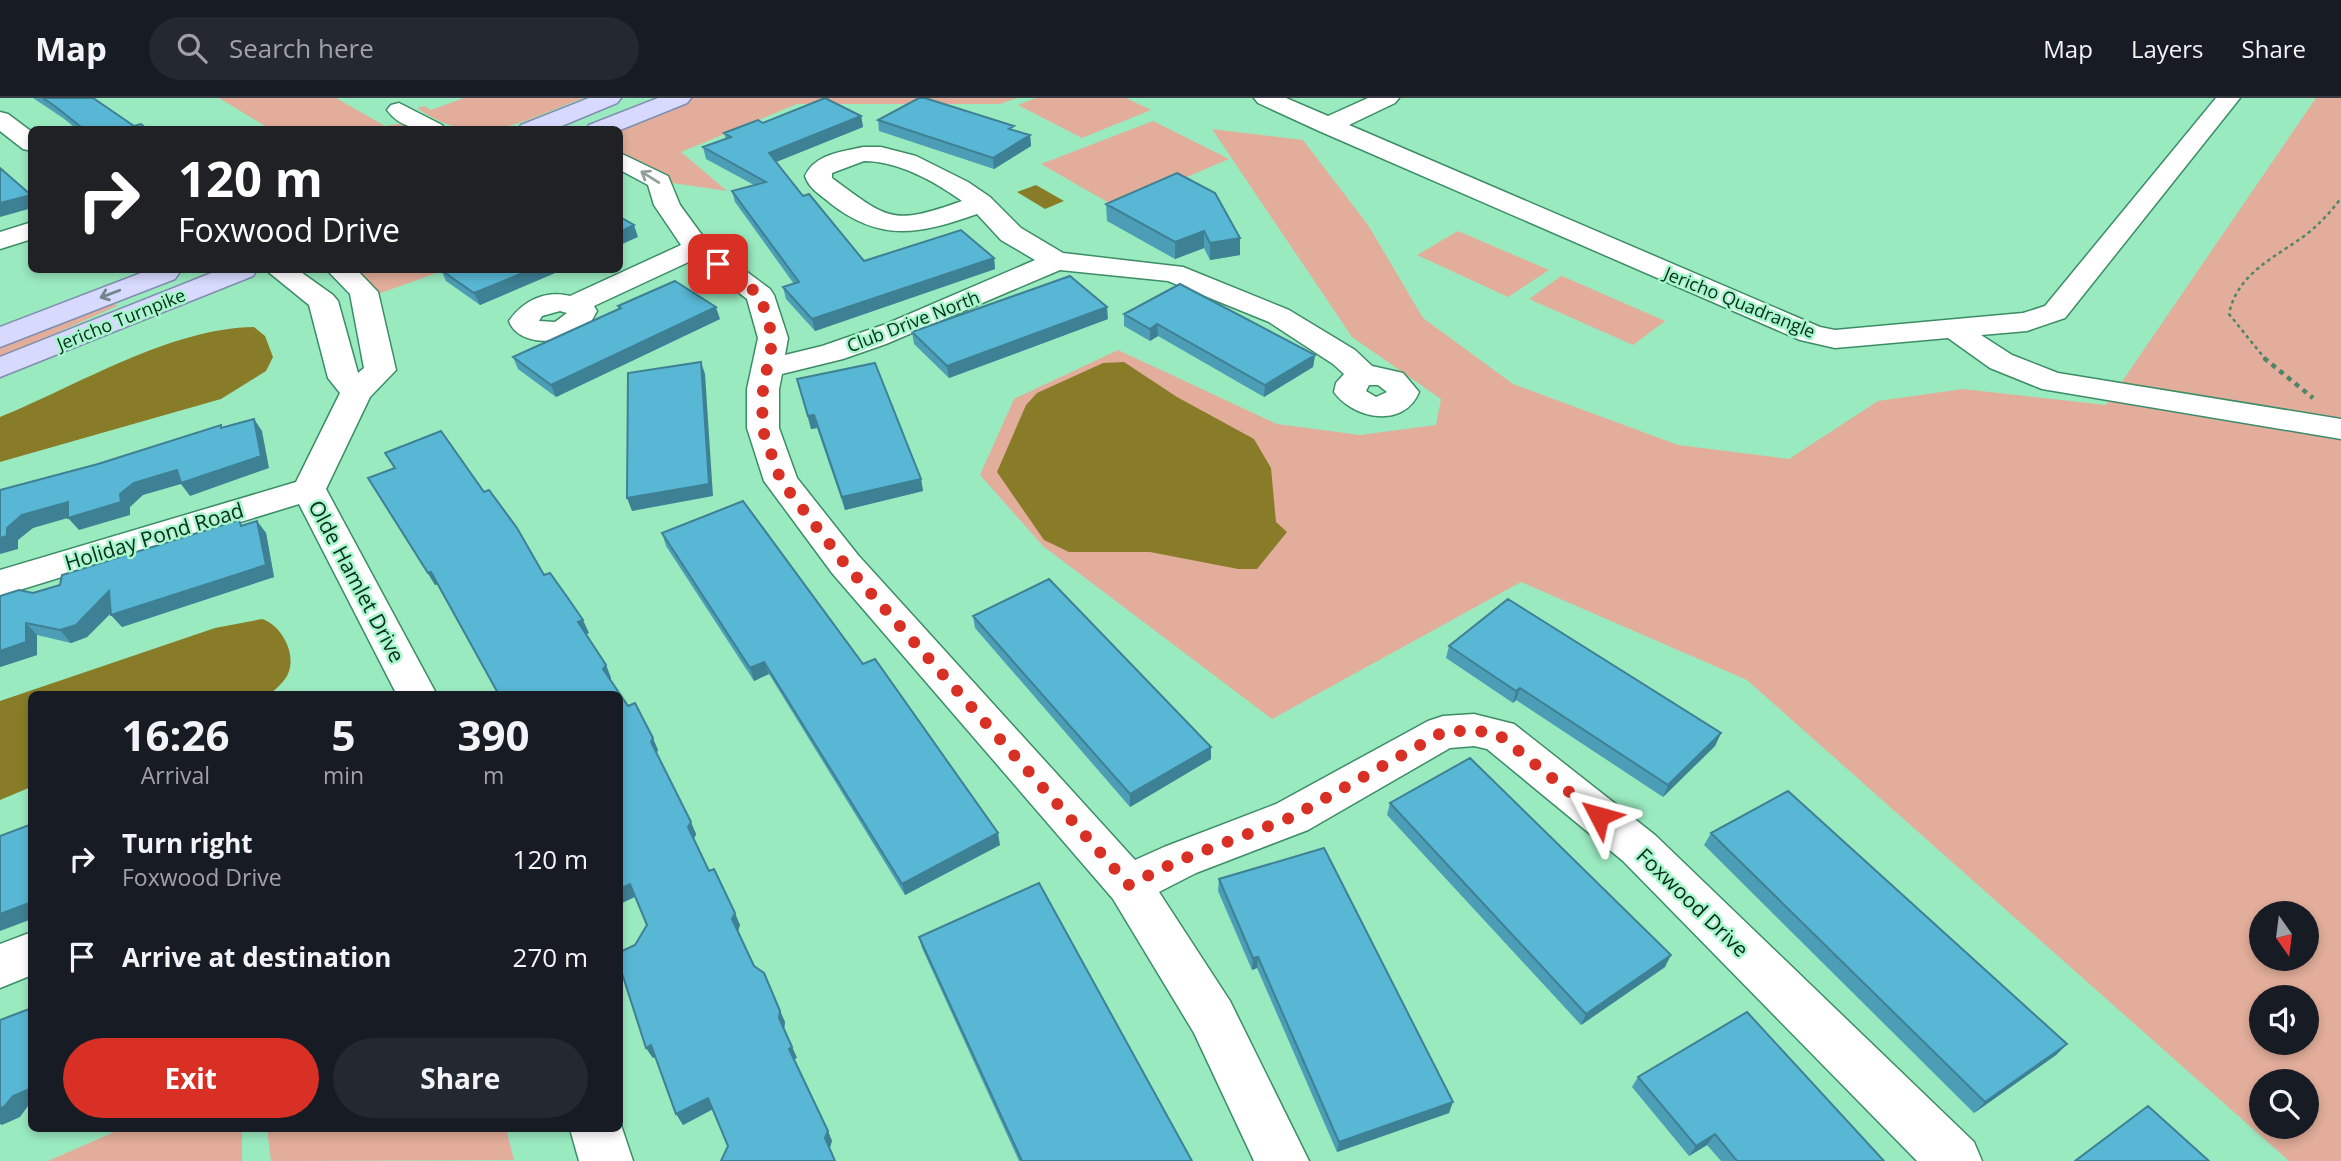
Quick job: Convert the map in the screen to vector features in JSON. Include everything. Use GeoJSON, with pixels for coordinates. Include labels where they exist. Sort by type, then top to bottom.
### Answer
{"type":"FeatureCollection","features":[{"type":"Feature","properties":{"kind":"main road"},"geometry":{"type":"LineString","coordinates":[[540,126],[609,98]]}},
{"type":"Feature","properties":{"kind":"main road"},"geometry":{"type":"LineString","coordinates":[[608,126],[679,98]]}},
{"type":"Feature","properties":{"kind":"main road","name":"Jericho Turnpike"},"geometry":{"type":"LineString","coordinates":[[0,338],[166,273]]}},
{"type":"Feature","properties":{"kind":"main road","name":"Jericho Turnpike"},"geometry":{"type":"LineString","coordinates":[[0,368],[236,273]]}},
{"type":"Feature","properties":{"kind":"street","name":"Jericho Quadrangle"},"geometry":{"type":"LineString","coordinates":[[1266,98],[1327,127],[1811,334],[1835,339],[2026,322],[2055,312],[2228,98]]}},
{"type":"Feature","properties":{"kind":"street"},"geometry":{"type":"LineString","coordinates":[[1327,127],[1387,98]]}},
{"type":"Feature","properties":{"kind":"street"},"geometry":{"type":"LineString","coordinates":[[399,110],[426,126]]}},
{"type":"Feature","properties":{"kind":"street"},"geometry":{"type":"LineString","coordinates":[[4,127],[28,142]]}},
{"type":"Feature","properties":{"kind":"street"},"geometry":{"type":"LineString","coordinates":[[981,203],[911,223],[884,223],[871,219],[820,182],[818,176],[821,169],[845,157],[881,154],[907,161],[946,178],[981,203],[1011,234],[1056,261],[1173,273],[1279,316],[1343,356],[1364,376]]}},
{"type":"Feature","properties":{"kind":"street"},"geometry":{"type":"LineString","coordinates":[[623,162],[659,181],[651,200],[697,248],[760,295],[773,338],[766,367],[762,428],[781,481],[845,564],[1129,885],[1212,1017],[1282,1161]]}},
{"type":"Feature","properties":{"kind":"street"},"geometry":{"type":"LineString","coordinates":[[0,241],[28,231]]}},
{"type":"Feature","properties":{"kind":"street"},"geometry":{"type":"LineString","coordinates":[[576,304],[697,248]]}},
{"type":"Feature","properties":{"kind":"street","name":"Club Drive North"},"geometry":{"type":"LineString","coordinates":[[766,367],[804,362],[899,329],[1022,279],[1056,261]]}},
{"type":"Feature","properties":{"kind":"street"},"geometry":{"type":"LineString","coordinates":[[284,273],[323,301],[344,378],[356,393]]}},
{"type":"Feature","properties":{"kind":"street","name":"Olde Hamlet Drive"},"geometry":{"type":"LineString","coordinates":[[344,273],[364,292],[380,370],[356,393],[309,489],[415,691]]}},
{"type":"Feature","properties":{"kind":"street"},"geometry":{"type":"LineString","coordinates":[[1955,329],[1981,351],[2013,370],[2053,382],[2341,429]]}},
{"type":"Feature","properties":{"kind":"street","name":"Holiday Pond Road"},"geometry":{"type":"LineString","coordinates":[[0,583],[309,489]]}},
{"type":"Feature","properties":{"kind":"street","name":"Foxwood Drive"},"geometry":{"type":"LineString","coordinates":[[1129,885],[1180,860],[1292,817],[1443,732],[1474,730],[1499,735],[1639,848],[1955,1161]]}},
{"type":"Feature","properties":{"kind":"street"},"geometry":{"type":"LineString","coordinates":[[0,966],[28,955]]}},
{"type":"Feature","properties":{"kind":"street"},"geometry":{"type":"LineString","coordinates":[[597,1132],[606,1161]]}},
{"type":"Feature","properties":{"kind":"path"},"geometry":{"type":"LineString","coordinates":[[2317,401],[2264,358],[2242,336],[2229,314],[2232,299],[2241,285],[2312,231],[2341,198]]}},
{"type":"Feature","properties":{"kind":"shaded area"},"geometry":{"type":"Polygon","coordinates":[[[219,98],[336,98],[385,126],[265,126],[219,98]]]}},
{"type":"Feature","properties":{"kind":"shaded area"},"geometry":{"type":"Polygon","coordinates":[[[464,98],[583,98],[508,126],[453,126],[417,108],[424,106],[431,110],[464,98]]]}},
{"type":"Feature","properties":{"kind":"shaded area"},"geometry":{"type":"Polygon","coordinates":[[[680,98],[1017,98],[1000,104],[797,104],[681,152],[727,191],[659,181],[623,162],[623,128],[680,98]]]}},
{"type":"Feature","properties":{"kind":"shaded area"},"geometry":{"type":"Polygon","coordinates":[[[1036,98],[1126,98],[1151,110],[1082,138],[1018,105],[1036,98]]]}},
{"type":"Feature","properties":{"kind":"shaded area"},"geometry":{"type":"Polygon","coordinates":[[[2316,98],[2341,98],[2341,1161],[2289,1161],[2264,1139],[2319,1139],[2319,1069],[2249,1069],[2249,1126],[1747,680],[1521,582],[1272,719],[1043,546],[980,475],[1014,399],[1118,350],[1277,424],[1360,435],[1436,425],[1441,399],[1352,337],[1212,129],[1303,140],[1368,225],[1423,318],[1513,384],[1678,445],[1789,459],[1878,401],[1963,389],[2106,405],[2316,98]]]}},
{"type":"Feature","properties":{"kind":"shaded area"},"geometry":{"type":"Polygon","coordinates":[[[1153,121],[1229,159],[1116,207],[1041,164],[1153,121]]]}},
{"type":"Feature","properties":{"kind":"shaded area"},"geometry":{"type":"Polygon","coordinates":[[[403,123],[409,126],[385,126],[403,123]]]}},
{"type":"Feature","properties":{"kind":"shaded area"},"geometry":{"type":"Polygon","coordinates":[[[1036,185],[1064,201],[1045,209],[1017,192],[1036,185]]]}},
{"type":"Feature","properties":{"kind":"shaded area"},"geometry":{"type":"Polygon","coordinates":[[[1458,231],[1549,270],[1508,297],[1417,255],[1458,231]]]}},
{"type":"Feature","properties":{"kind":"shaded area"},"geometry":{"type":"Polygon","coordinates":[[[360,273],[437,273],[378,294],[360,273]]]}},
{"type":"Feature","properties":{"kind":"shaded area"},"geometry":{"type":"Polygon","coordinates":[[[1561,276],[1665,321],[1633,345],[1529,299],[1561,276]]]}},
{"type":"Feature","properties":{"kind":"shaded area"},"geometry":{"type":"Polygon","coordinates":[[[114,303],[117,306],[0,358],[0,348],[114,303]]]}},
{"type":"Feature","properties":{"kind":"shaded area"},"geometry":{"type":"Polygon","coordinates":[[[254,327],[265,336],[273,357],[266,371],[221,399],[0,462],[0,417],[157,348],[222,330],[254,327]]]}},
{"type":"Feature","properties":{"kind":"shaded area"},"geometry":{"type":"Polygon","coordinates":[[[1124,362],[1177,397],[1254,439],[1271,468],[1276,522],[1287,532],[1257,569],[1238,569],[1150,552],[1069,552],[1044,540],[997,472],[1026,405],[1037,393],[1103,363],[1124,362]]]}},
{"type":"Feature","properties":{"kind":"shaded area"},"geometry":{"type":"Polygon","coordinates":[[[262,619],[269,622],[281,634],[289,649],[290,666],[287,677],[273,691],[29,691],[215,628],[262,619]]]}},
{"type":"Feature","properties":{"kind":"shaded area"},"geometry":{"type":"Polygon","coordinates":[[[28,691],[28,788],[0,800],[0,701],[28,691]]]}},
{"type":"Feature","properties":{"kind":"shaded area"},"geometry":{"type":"Polygon","coordinates":[[[114,1132],[242,1132],[242,1161],[48,1161],[114,1132]]]}},
{"type":"Feature","properties":{"kind":"shaded area"},"geometry":{"type":"Polygon","coordinates":[[[267,1132],[507,1132],[514,1160],[271,1161],[267,1132]]]}},
{"type":"Feature","properties":{"kind":"building"},"geometry":{"type":"Polygon","coordinates":[[[43,98],[93,98],[134,126],[80,126],[43,98]]]}},
{"type":"Feature","properties":{"kind":"building"},"geometry":{"type":"Polygon","coordinates":[[[825,98],[861,116],[769,153],[803,196],[809,194],[864,261],[961,230],[994,258],[812,319],[783,287],[799,282],[732,191],[766,182],[703,147],[731,137],[724,133],[758,120],[763,123],[825,98]]]}},
{"type":"Feature","properties":{"kind":"building"},"geometry":{"type":"Polygon","coordinates":[[[919,98],[1014,126],[1009,129],[1030,135],[993,158],[878,120],[919,98]]]}},
{"type":"Feature","properties":{"kind":"building"},"geometry":{"type":"Polygon","coordinates":[[[0,168],[28,192],[28,196],[0,203],[0,168]]]}},
{"type":"Feature","properties":{"kind":"building"},"geometry":{"type":"Polygon","coordinates":[[[1177,173],[1215,193],[1240,238],[1210,243],[1204,231],[1175,242],[1106,204],[1177,173]]]}},
{"type":"Feature","properties":{"kind":"building"},"geometry":{"type":"Polygon","coordinates":[[[623,219],[634,225],[623,230],[623,219]]]}},
{"type":"Feature","properties":{"kind":"building"},"geometry":{"type":"Polygon","coordinates":[[[445,273],[523,273],[474,293],[445,273]]]}},
{"type":"Feature","properties":{"kind":"building"},"geometry":{"type":"Polygon","coordinates":[[[1070,276],[1107,307],[947,366],[912,332],[1070,276]]]}},
{"type":"Feature","properties":{"kind":"building"},"geometry":{"type":"Polygon","coordinates":[[[675,281],[716,307],[551,385],[513,357],[621,308],[618,306],[675,281]]]}},
{"type":"Feature","properties":{"kind":"building"},"geometry":{"type":"Polygon","coordinates":[[[1180,284],[1315,355],[1265,385],[1157,324],[1150,329],[1124,314],[1180,284]]]}},
{"type":"Feature","properties":{"kind":"building"},"geometry":{"type":"Polygon","coordinates":[[[701,362],[709,484],[627,498],[628,373],[701,362]]]}},
{"type":"Feature","properties":{"kind":"building"},"geometry":{"type":"Polygon","coordinates":[[[875,363],[921,479],[842,497],[814,415],[808,416],[797,379],[875,363]]]}},
{"type":"Feature","properties":{"kind":"building"},"geometry":{"type":"Polygon","coordinates":[[[254,419],[261,456],[181,483],[177,470],[134,483],[120,494],[121,502],[68,518],[68,502],[22,515],[7,528],[7,536],[0,538],[0,490],[98,464],[221,425],[221,428],[254,419]]]}},
{"type":"Feature","properties":{"kind":"building"},"geometry":{"type":"Polygon","coordinates":[[[441,431],[484,492],[489,490],[517,528],[544,575],[550,573],[583,620],[578,622],[606,665],[603,669],[618,691],[497,691],[431,572],[428,573],[368,478],[395,468],[385,453],[441,431]]]}},
{"type":"Feature","properties":{"kind":"building"},"geometry":{"type":"Polygon","coordinates":[[[743,501],[863,664],[875,659],[998,833],[902,884],[764,662],[750,668],[662,533],[743,501]]]}},
{"type":"Feature","properties":{"kind":"building"},"geometry":{"type":"Polygon","coordinates":[[[239,520],[241,526],[257,521],[266,565],[111,615],[109,591],[76,625],[60,630],[26,623],[26,642],[0,651],[0,596],[19,590],[33,593],[60,585],[62,575],[239,520]]]}},
{"type":"Feature","properties":{"kind":"building"},"geometry":{"type":"Polygon","coordinates":[[[1049,579],[1211,747],[1130,794],[973,616],[1049,579]]]}},
{"type":"Feature","properties":{"kind":"building"},"geometry":{"type":"Polygon","coordinates":[[[1508,599],[1721,733],[1668,785],[1520,688],[1516,691],[1449,646],[1508,599]]]}},
{"type":"Feature","properties":{"kind":"building"},"geometry":{"type":"Polygon","coordinates":[[[623,699],[628,706],[635,703],[653,738],[651,742],[691,822],[688,827],[709,871],[714,869],[735,913],[732,919],[754,966],[764,973],[792,1047],[789,1049],[828,1131],[825,1138],[835,1161],[721,1161],[728,1146],[708,1098],[676,1114],[651,1045],[646,1048],[623,976],[623,951],[635,945],[647,925],[630,884],[623,888],[623,699]]]}},
{"type":"Feature","properties":{"kind":"building"},"geometry":{"type":"Polygon","coordinates":[[[1470,758],[1671,955],[1586,1014],[1390,803],[1470,758]]]}},
{"type":"Feature","properties":{"kind":"building"},"geometry":{"type":"Polygon","coordinates":[[[1788,791],[2067,1044],[1985,1102],[1711,833],[1788,791]]]}},
{"type":"Feature","properties":{"kind":"building"},"geometry":{"type":"Polygon","coordinates":[[[28,826],[28,903],[0,914],[0,836],[28,826]]]}},
{"type":"Feature","properties":{"kind":"building"},"geometry":{"type":"Polygon","coordinates":[[[1324,848],[1453,1102],[1339,1142],[1258,957],[1253,958],[1219,879],[1324,848]]]}},
{"type":"Feature","properties":{"kind":"building"},"geometry":{"type":"Polygon","coordinates":[[[1039,883],[1192,1161],[1022,1161],[919,937],[1039,883]]]}},
{"type":"Feature","properties":{"kind":"building"},"geometry":{"type":"Polygon","coordinates":[[[28,1010],[28,1090],[13,1096],[0,1108],[0,1020],[28,1010]]]}},
{"type":"Feature","properties":{"kind":"building"},"geometry":{"type":"Polygon","coordinates":[[[1747,1012],[1884,1161],[1737,1161],[1715,1134],[1696,1146],[1638,1077],[1747,1012]]]}},
{"type":"Feature","properties":{"kind":"building"},"geometry":{"type":"Polygon","coordinates":[[[2148,1106],[2209,1161],[2075,1161],[2148,1106]]]}},
{"type":"Feature","properties":{"kind":"route"},"geometry":{"type":"LineString","coordinates":[[718,264],[760,295],[773,338],[763,389],[762,428],[781,481],[845,564],[1129,885],[1180,860],[1292,817],[1443,732],[1474,730],[1499,735],[1599,816]]}}]}
